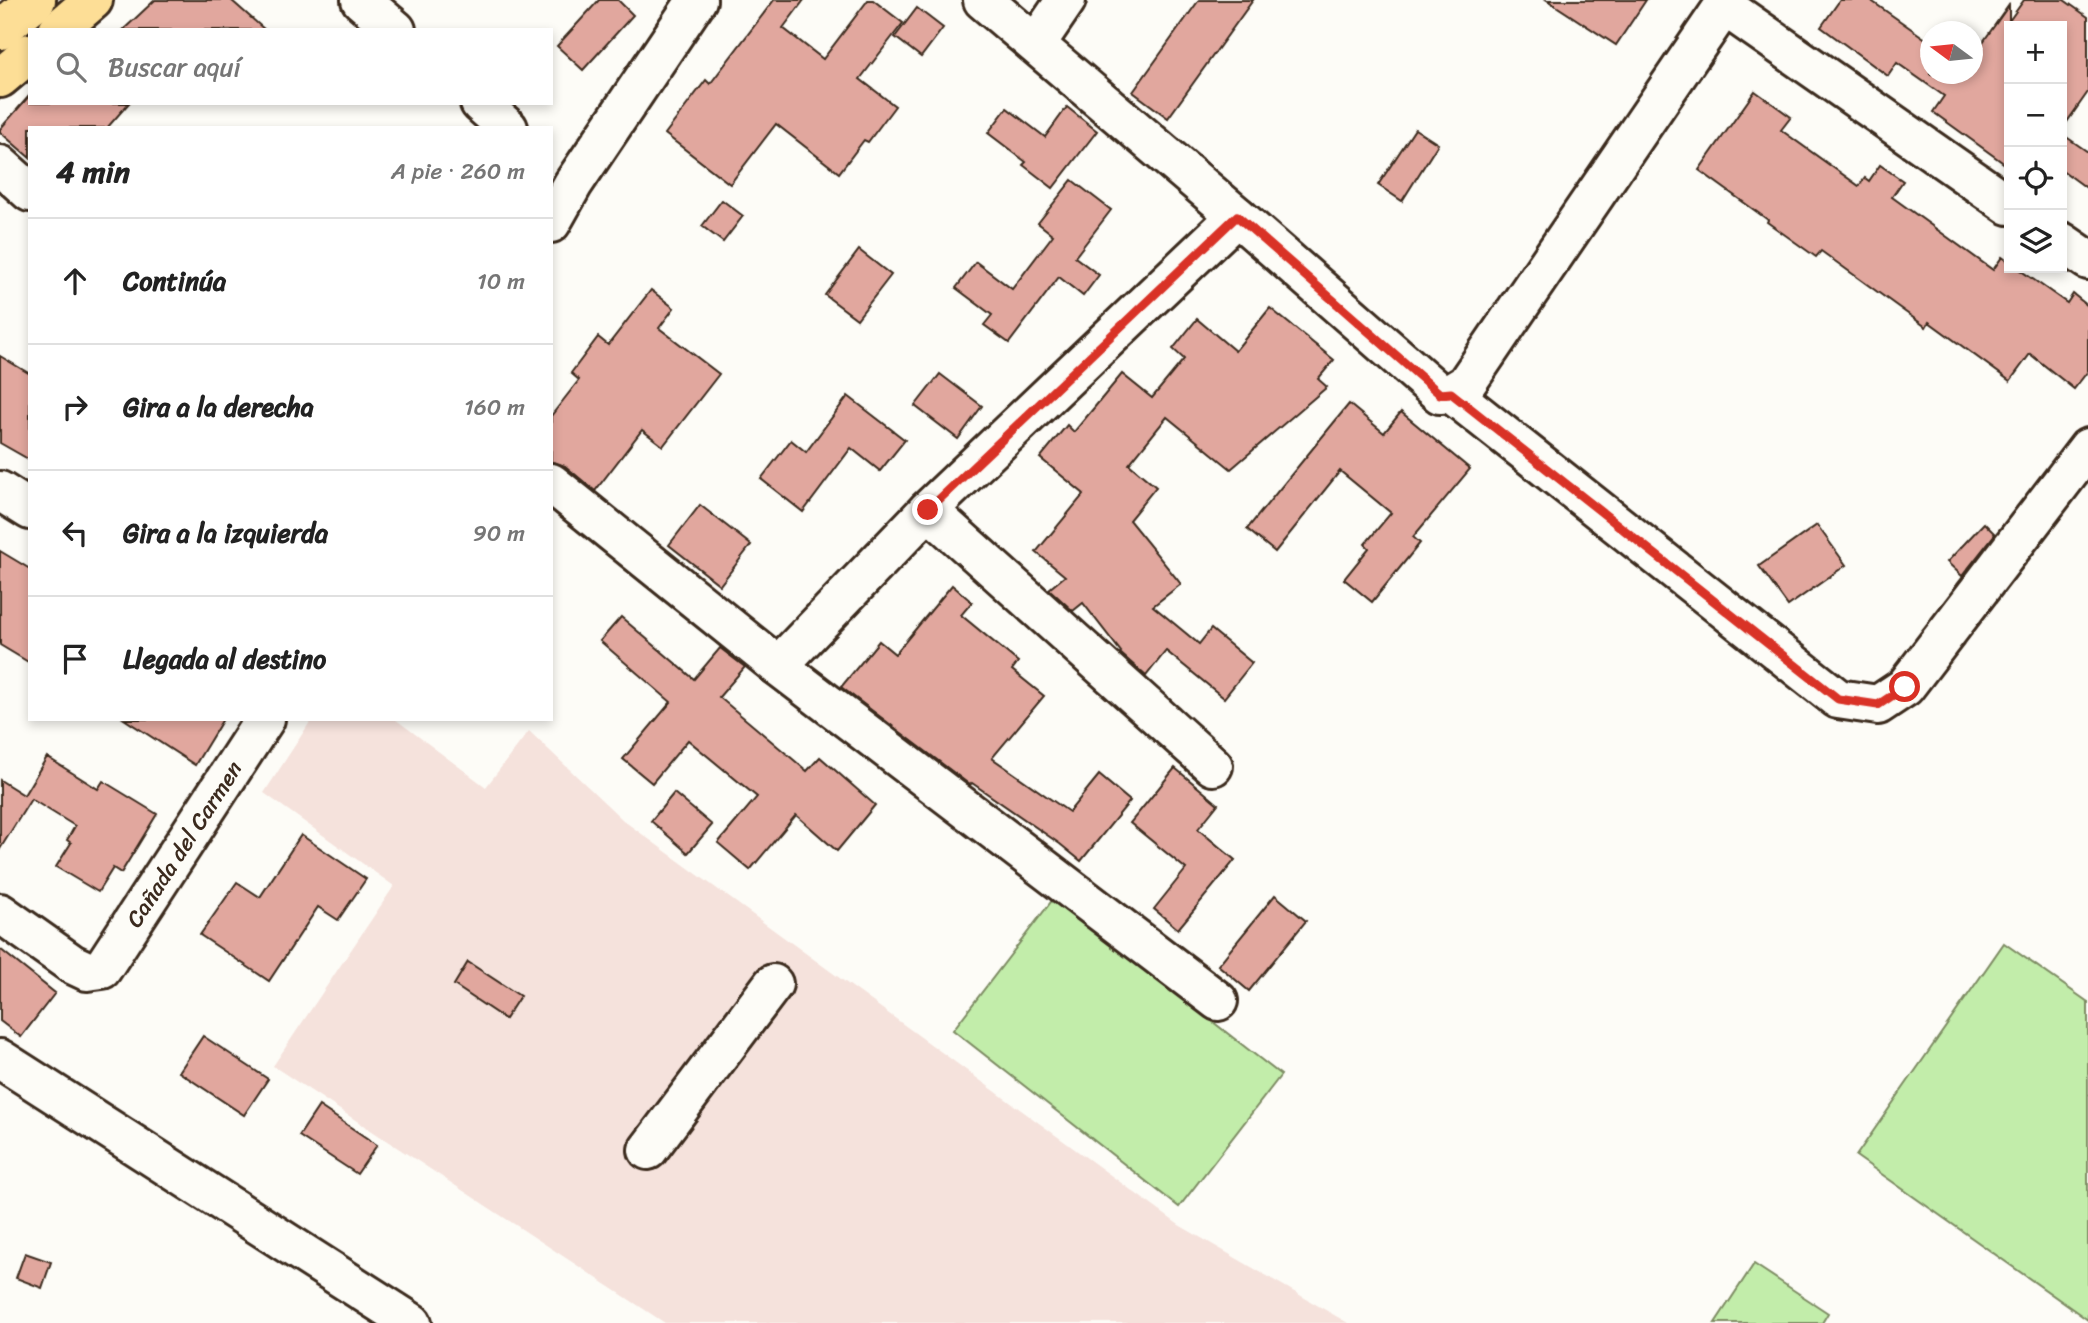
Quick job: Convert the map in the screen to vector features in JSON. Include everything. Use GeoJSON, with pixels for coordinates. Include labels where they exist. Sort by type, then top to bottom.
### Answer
{"type":"FeatureCollection","features":[{"type":"Feature","properties":{"kind":"main road"},"geometry":{"type":"LineString","coordinates":[[0,30],[93,0]]}},
{"type":"Feature","properties":{"kind":"main road"},"geometry":{"type":"LineString","coordinates":[[0,78],[28,55]]}},
{"type":"Feature","properties":{"kind":"street"},"geometry":{"type":"LineString","coordinates":[[362,0],[394,28]]}},
{"type":"Feature","properties":{"kind":"street"},"geometry":{"type":"LineString","coordinates":[[553,214],[562,175],[698,0]]}},
{"type":"Feature","properties":{"kind":"street"},"geometry":{"type":"LineString","coordinates":[[983,0],[1237,216],[1440,394],[1451,393],[1466,384],[1726,3],[2004,201]]}},
{"type":"Feature","properties":{"kind":"street"},"geometry":{"type":"LineString","coordinates":[[1036,44],[1066,0]]}},
{"type":"Feature","properties":{"kind":"street"},"geometry":{"type":"LineString","coordinates":[[482,105],[506,126]]}},
{"type":"Feature","properties":{"kind":"street"},"geometry":{"type":"LineString","coordinates":[[0,165],[28,190]]}},
{"type":"Feature","properties":{"kind":"street"},"geometry":{"type":"LineString","coordinates":[[778,666],[928,510],[1237,216]]}},
{"type":"Feature","properties":{"kind":"street"},"geometry":{"type":"LineString","coordinates":[[2067,245],[2088,260]]}},
{"type":"Feature","properties":{"kind":"street"},"geometry":{"type":"LineString","coordinates":[[1451,393],[1838,699],[1878,705],[1905,687],[2088,447]]}},
{"type":"Feature","properties":{"kind":"street"},"geometry":{"type":"LineString","coordinates":[[553,485],[778,666],[1218,1001]]}},
{"type":"Feature","properties":{"kind":"street"},"geometry":{"type":"LineString","coordinates":[[0,491],[28,509]]}},
{"type":"Feature","properties":{"kind":"street"},"geometry":{"type":"LineString","coordinates":[[928,510],[1213,766]]}},
{"type":"Feature","properties":{"kind":"street","name":"Cañada del Carmen"},"geometry":{"type":"LineString","coordinates":[[0,914],[72,964],[87,971],[102,969],[264,721]]}},
{"type":"Feature","properties":{"kind":"street"},"geometry":{"type":"LineString","coordinates":[[648,1150],[773,984]]}},
{"type":"Feature","properties":{"kind":"street"},"geometry":{"type":"LineString","coordinates":[[0,1059],[412,1323]]}},
{"type":"Feature","properties":{"kind":"shaded area"},"geometry":{"type":"Polygon","coordinates":[[[311,721],[398,721],[486,787],[529,731],[624,821],[1179,1225],[1348,1323],[665,1323],[273,1066],[394,886],[264,793],[311,721]]]}},
{"type":"Feature","properties":{"kind":"green space"},"geometry":{"type":"Polygon","coordinates":[[[1054,898],[1281,1075],[1179,1207],[953,1030],[1054,898]]]}},
{"type":"Feature","properties":{"kind":"green space"},"geometry":{"type":"Polygon","coordinates":[[[2004,943],[2088,1002],[2088,1320],[1856,1156],[2004,943]]]}},
{"type":"Feature","properties":{"kind":"green space"},"geometry":{"type":"Polygon","coordinates":[[[1754,1264],[1828,1313],[1822,1323],[1715,1323],[1754,1264]]]}},
{"type":"Feature","properties":{"kind":"building"},"geometry":{"type":"Polygon","coordinates":[[[155,0],[231,0],[263,28],[125,28],[155,0]]]}},
{"type":"Feature","properties":{"kind":"building"},"geometry":{"type":"Polygon","coordinates":[[[599,0],[618,0],[633,15],[583,70],[557,46],[599,0]]]}},
{"type":"Feature","properties":{"kind":"building"},"geometry":{"type":"Polygon","coordinates":[[[774,0],[804,0],[783,28],[823,59],[868,0],[873,0],[903,23],[860,79],[895,106],[868,142],[864,140],[839,173],[776,124],[730,184],[665,134],[706,80],[710,84],[774,0]]]}},
{"type":"Feature","properties":{"kind":"building"},"geometry":{"type":"Polygon","coordinates":[[[1199,0],[1253,0],[1168,118],[1133,92],[1199,0]]]}},
{"type":"Feature","properties":{"kind":"building"},"geometry":{"type":"Polygon","coordinates":[[[1547,0],[1646,0],[1616,45],[1547,0]]]}},
{"type":"Feature","properties":{"kind":"building"},"geometry":{"type":"Polygon","coordinates":[[[1840,0],[1870,0],[1920,35],[1920,79],[1897,63],[1888,76],[1821,27],[1840,0]]]}},
{"type":"Feature","properties":{"kind":"building"},"geometry":{"type":"Polygon","coordinates":[[[2024,0],[2064,0],[2088,17],[2088,92],[2067,122],[2067,21],[2009,21],[2024,0]]]}},
{"type":"Feature","properties":{"kind":"building"},"geometry":{"type":"Polygon","coordinates":[[[2009,5],[2009,21],[2004,21],[2004,163],[1933,112],[1944,96],[1927,84],[1983,84],[1983,42],[2009,5]]]}},
{"type":"Feature","properties":{"kind":"building"},"geometry":{"type":"Polygon","coordinates":[[[917,8],[943,28],[921,57],[895,37],[917,8]]]}},
{"type":"Feature","properties":{"kind":"building"},"geometry":{"type":"Polygon","coordinates":[[[1755,91],[1791,117],[1781,130],[1859,186],[1865,178],[1869,181],[1880,165],[1903,181],[1892,197],[1993,270],[2002,257],[2004,273],[2024,273],[2067,303],[2073,294],[2088,306],[2088,371],[2074,389],[2030,354],[2010,381],[1929,322],[1926,327],[1821,251],[1816,257],[1699,170],[1755,91]]]}},
{"type":"Feature","properties":{"kind":"building"},"geometry":{"type":"Polygon","coordinates":[[[28,97],[28,105],[127,105],[109,126],[28,126],[28,156],[0,132],[28,97]]]}},
{"type":"Feature","properties":{"kind":"building"},"geometry":{"type":"Polygon","coordinates":[[[1067,107],[1097,131],[1053,188],[1023,165],[1026,162],[988,133],[1007,108],[1045,137],[1067,107]]]}},
{"type":"Feature","properties":{"kind":"building"},"geometry":{"type":"Polygon","coordinates":[[[1415,129],[1438,144],[1402,201],[1378,185],[1415,129]]]}},
{"type":"Feature","properties":{"kind":"building"},"geometry":{"type":"Polygon","coordinates":[[[2067,137],[2088,152],[2088,189],[2067,174],[2067,137]]]}},
{"type":"Feature","properties":{"kind":"building"},"geometry":{"type":"Polygon","coordinates":[[[1072,180],[1111,210],[1075,257],[1099,275],[1083,296],[1059,277],[1009,343],[984,325],[992,315],[956,288],[976,262],[1012,289],[1053,235],[1038,223],[1072,180]]]}},
{"type":"Feature","properties":{"kind":"building"},"geometry":{"type":"Polygon","coordinates":[[[722,200],[743,216],[723,242],[702,226],[722,200]]]}},
{"type":"Feature","properties":{"kind":"building"},"geometry":{"type":"Polygon","coordinates":[[[859,250],[891,275],[857,319],[825,295],[859,250]]]}},
{"type":"Feature","properties":{"kind":"building"},"geometry":{"type":"Polygon","coordinates":[[[651,290],[674,308],[659,328],[719,374],[663,446],[642,430],[595,491],[565,466],[553,463],[553,413],[579,380],[571,373],[598,337],[608,345],[651,290]]]}},
{"type":"Feature","properties":{"kind":"building"},"geometry":{"type":"Polygon","coordinates":[[[1270,308],[1334,360],[1318,379],[1327,387],[1231,469],[1167,417],[1129,464],[1156,487],[1129,520],[1181,584],[1153,606],[1199,644],[1211,629],[1252,663],[1224,698],[1166,651],[1146,676],[1120,653],[1083,603],[1073,611],[1049,589],[1065,576],[1036,552],[1084,494],[1040,458],[1067,425],[1074,432],[1122,374],[1152,398],[1184,359],[1173,349],[1197,319],[1235,351],[1270,308]]]}},
{"type":"Feature","properties":{"kind":"building"},"geometry":{"type":"Polygon","coordinates":[[[0,356],[28,373],[28,459],[0,443],[0,356]]]}},
{"type":"Feature","properties":{"kind":"building"},"geometry":{"type":"Polygon","coordinates":[[[940,374],[982,406],[958,439],[915,406],[940,374]]]}},
{"type":"Feature","properties":{"kind":"building"},"geometry":{"type":"Polygon","coordinates":[[[848,396],[905,440],[880,471],[851,448],[803,512],[761,479],[791,440],[806,452],[848,396]]]}},
{"type":"Feature","properties":{"kind":"building"},"geometry":{"type":"Polygon","coordinates":[[[1349,404],[1384,433],[1401,412],[1470,469],[1413,537],[1420,543],[1372,602],[1344,579],[1369,548],[1365,544],[1391,513],[1340,471],[1275,552],[1247,529],[1349,404]]]}},
{"type":"Feature","properties":{"kind":"building"},"geometry":{"type":"Polygon","coordinates":[[[700,505],[751,545],[720,585],[669,545],[700,505]]]}},
{"type":"Feature","properties":{"kind":"building"},"geometry":{"type":"Polygon","coordinates":[[[1984,523],[1995,534],[1962,576],[1947,562],[1984,523]]]}},
{"type":"Feature","properties":{"kind":"building"},"geometry":{"type":"Polygon","coordinates":[[[1817,525],[1846,565],[1788,606],[1759,566],[1817,525]]]}},
{"type":"Feature","properties":{"kind":"building"},"geometry":{"type":"Polygon","coordinates":[[[0,551],[28,568],[28,662],[0,645],[0,551]]]}},
{"type":"Feature","properties":{"kind":"building"},"geometry":{"type":"Polygon","coordinates":[[[952,585],[972,602],[961,615],[1018,662],[1012,670],[1044,696],[992,758],[1069,812],[1099,775],[1130,801],[1081,861],[972,783],[970,785],[841,687],[879,641],[895,654],[952,585]]]}},
{"type":"Feature","properties":{"kind":"building"},"geometry":{"type":"Polygon","coordinates":[[[621,617],[694,679],[720,648],[745,667],[719,697],[807,771],[820,757],[875,805],[837,851],[796,815],[750,870],[718,843],[757,797],[688,740],[652,783],[623,759],[671,702],[600,641],[621,617]]]}},
{"type":"Feature","properties":{"kind":"building"},"geometry":{"type":"Polygon","coordinates":[[[127,721],[222,721],[195,765],[127,721]]]}},
{"type":"Feature","properties":{"kind":"building"},"geometry":{"type":"Polygon","coordinates":[[[47,757],[98,789],[103,781],[157,814],[121,873],[113,868],[98,892],[56,867],[71,843],[67,840],[75,826],[31,799],[0,849],[0,780],[24,795],[47,757]]]}},
{"type":"Feature","properties":{"kind":"building"},"geometry":{"type":"Polygon","coordinates":[[[1175,768],[1218,804],[1198,829],[1235,860],[1178,929],[1154,909],[1186,869],[1130,823],[1175,768]]]}},
{"type":"Feature","properties":{"kind":"building"},"geometry":{"type":"Polygon","coordinates":[[[674,793],[712,825],[688,853],[651,821],[674,793]]]}},
{"type":"Feature","properties":{"kind":"building"},"geometry":{"type":"Polygon","coordinates":[[[301,835],[366,879],[338,920],[318,907],[269,981],[200,935],[237,882],[260,897],[301,835]]]}},
{"type":"Feature","properties":{"kind":"building"},"geometry":{"type":"Polygon","coordinates":[[[1275,895],[1306,921],[1249,991],[1218,965],[1275,895]]]}},
{"type":"Feature","properties":{"kind":"building"},"geometry":{"type":"Polygon","coordinates":[[[0,949],[55,993],[21,1037],[0,1021],[0,949]]]}},
{"type":"Feature","properties":{"kind":"building"},"geometry":{"type":"Polygon","coordinates":[[[468,962],[520,996],[505,1019],[454,985],[468,962]]]}},
{"type":"Feature","properties":{"kind":"building"},"geometry":{"type":"Polygon","coordinates":[[[203,1036],[268,1079],[244,1115],[179,1072],[203,1036]]]}},
{"type":"Feature","properties":{"kind":"building"},"geometry":{"type":"Polygon","coordinates":[[[319,1106],[377,1145],[357,1174],[299,1136],[319,1106]]]}},
{"type":"Feature","properties":{"kind":"building"},"geometry":{"type":"Polygon","coordinates":[[[25,1253],[51,1262],[42,1288],[16,1278],[25,1253]]]}},
{"type":"Feature","properties":{"kind":"route"},"geometry":{"type":"LineString","coordinates":[[928,510],[1237,216],[1440,394],[1451,393],[1838,699],[1878,705],[1905,687]]}}]}
